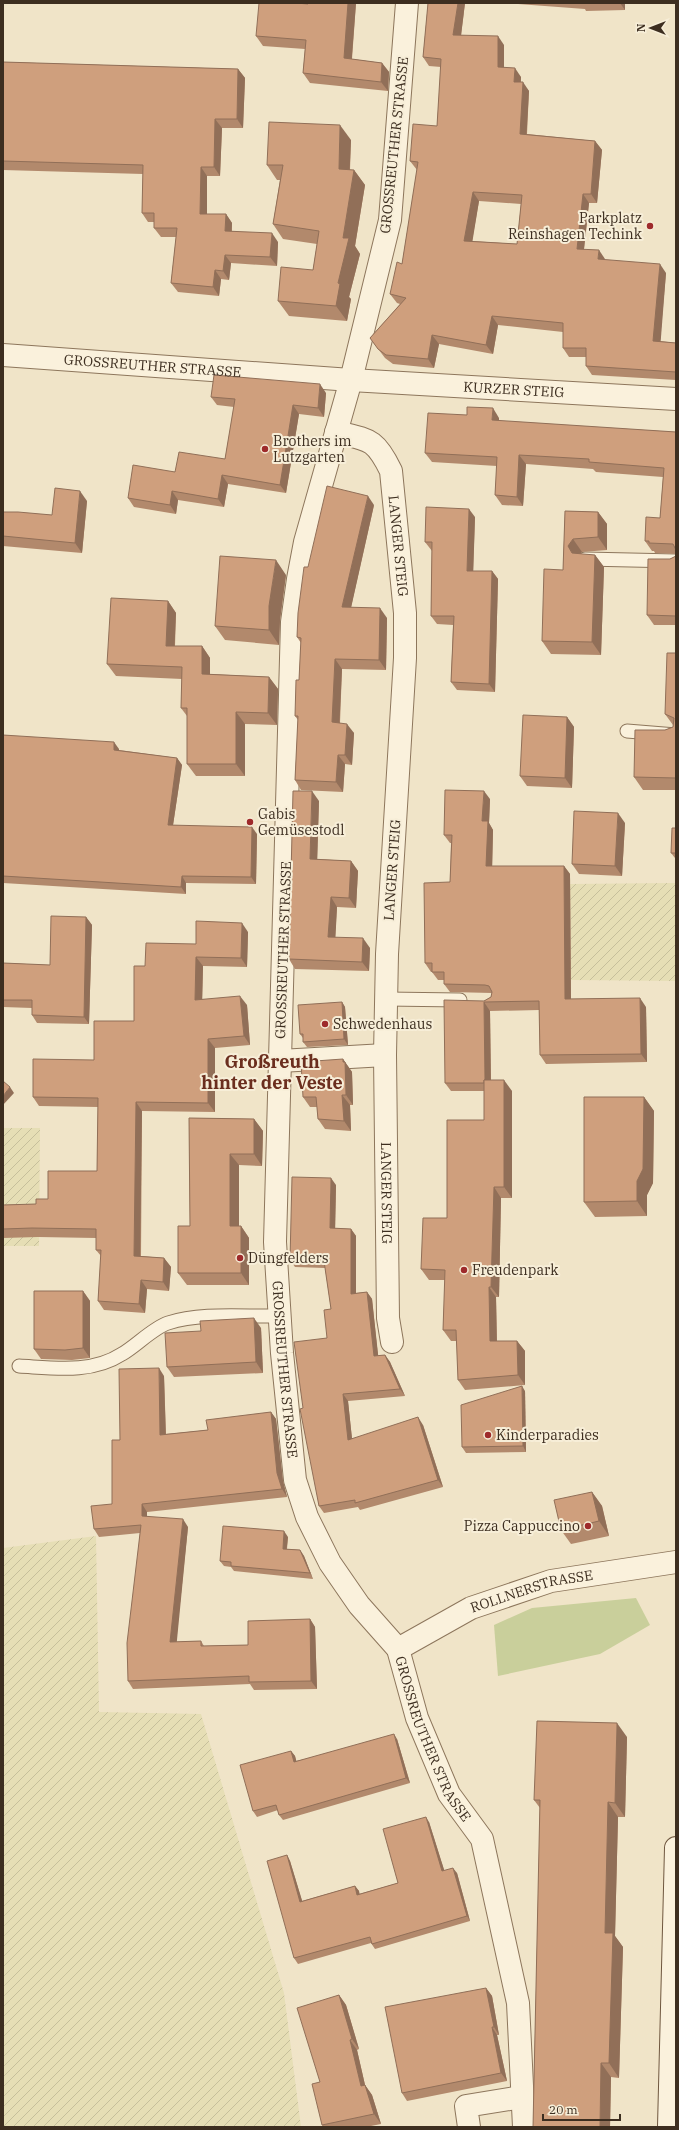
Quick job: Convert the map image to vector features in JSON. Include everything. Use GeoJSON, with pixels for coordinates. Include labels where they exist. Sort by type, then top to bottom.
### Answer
{"type":"FeatureCollection","features":[{"type":"Feature","properties":{"kind":"street","name":"GROSSREUTHER STRASSE"},"geometry":{"type":"LineString","coordinates":[[407,3],[390,220],[351,380],[305,542],[292,622],[275,1242],[282,1353],[295,1480],[307,1517],[330,1563],[359,1605],[398,1649],[417,1718],[449,1794],[482,1839],[518,2003],[524,2127]]}},
{"type":"Feature","properties":{"kind":"street","name":"GROSSREUTHER STRASSE"},"geometry":{"type":"LineString","coordinates":[[3,355],[351,380]]}},
{"type":"Feature","properties":{"kind":"street","name":"KURZER STEIG"},"geometry":{"type":"LineString","coordinates":[[351,380],[676,399]]}},
{"type":"Feature","properties":{"kind":"street","name":"LANGER STEIG"},"geometry":{"type":"LineString","coordinates":[[336,432],[372,442],[383,455],[391,470],[404,605],[405,658],[387,954],[385,1055],[388,1318],[392,1342]]}},
{"type":"Feature","properties":{"kind":"street"},"geometry":{"type":"LineString","coordinates":[[280,1061],[385,1055]]}},
{"type":"Feature","properties":{"kind":"street","name":"ROLLNERSTRASSE"},"geometry":{"type":"LineString","coordinates":[[398,1649],[471,1608],[551,1581],[676,1562]]}},
{"type":"Feature","properties":{"kind":"street"},"geometry":{"type":"LineString","coordinates":[[669,2127],[673,2063],[676,1848]]}},
{"type":"Feature","properties":{"kind":"street"},"geometry":{"type":"LineString","coordinates":[[468,2127],[466,2106],[522,2097]]}},
{"type":"Feature","properties":{"kind":"lane"},"geometry":{"type":"LineString","coordinates":[[585,559],[676,561]]}},
{"type":"Feature","properties":{"kind":"lane"},"geometry":{"type":"LineString","coordinates":[[627,731],[676,735]]}},
{"type":"Feature","properties":{"kind":"lane"},"geometry":{"type":"LineString","coordinates":[[386,999],[474,1000]]}},
{"type":"Feature","properties":{"kind":"lane"},"geometry":{"type":"LineString","coordinates":[[19,1366],[75,1369],[94,1366],[109,1362],[166,1324],[199,1318],[280,1316]]}},
{"type":"Feature","properties":{"kind":"shaded area"},"geometry":{"type":"Polygon","coordinates":[[[676,883],[676,981],[571,980],[570,884],[676,883]]]}},
{"type":"Feature","properties":{"kind":"shaded area"},"geometry":{"type":"Polygon","coordinates":[[[3,1128],[40,1128],[39,1246],[3,1246],[3,1128]]]}},
{"type":"Feature","properties":{"kind":"shaded area"},"geometry":{"type":"Polygon","coordinates":[[[96,1536],[99,1712],[201,1714],[284,1993],[301,2127],[3,2127],[3,1548],[96,1536]]]}},
{"type":"Feature","properties":{"kind":"green space"},"geometry":{"type":"Polygon","coordinates":[[[636,1598],[650,1625],[600,1654],[498,1676],[494,1625],[532,1608],[636,1598]]]}},
{"type":"Feature","properties":{"kind":"building"},"geometry":{"type":"Polygon","coordinates":[[[259,3],[348,3],[344,58],[382,63],[381,82],[303,73],[306,40],[256,36],[259,3]]]}},
{"type":"Feature","properties":{"kind":"building"},"geometry":{"type":"Polygon","coordinates":[[[428,3],[458,3],[453,35],[498,36],[498,67],[515,68],[514,82],[523,82],[520,134],[595,141],[591,194],[583,194],[577,249],[599,250],[598,259],[660,264],[653,341],[676,343],[676,372],[586,366],[586,348],[563,348],[563,323],[492,316],[486,345],[432,335],[428,359],[386,355],[378,349],[370,338],[406,298],[390,294],[397,262],[402,264],[418,162],[410,161],[413,124],[437,126],[441,59],[423,57],[428,3]],[[473,192],[464,241],[517,244],[522,195],[473,192]]]}},
{"type":"Feature","properties":{"kind":"building"},"geometry":{"type":"Polygon","coordinates":[[[3,62],[238,69],[237,119],[215,119],[214,167],[201,167],[200,214],[226,214],[225,231],[272,233],[270,257],[225,255],[223,271],[215,270],[213,287],[171,283],[177,228],[154,228],[154,213],[142,213],[143,165],[3,161],[3,62]]]}},
{"type":"Feature","properties":{"kind":"building"},"geometry":{"type":"Polygon","coordinates":[[[269,122],[340,125],[339,169],[354,170],[343,238],[349,238],[338,283],[340,284],[336,306],[278,301],[281,267],[313,270],[319,231],[273,224],[283,165],[267,165],[269,122]]]}},
{"type":"Feature","properties":{"kind":"building"},"geometry":{"type":"Polygon","coordinates":[[[214,375],[320,384],[318,408],[293,405],[280,485],[222,475],[218,499],[172,491],[170,505],[128,498],[133,465],[175,472],[179,452],[225,459],[235,399],[211,397],[214,375]]]}},
{"type":"Feature","properties":{"kind":"building"},"geometry":{"type":"Polygon","coordinates":[[[467,407],[493,408],[492,420],[676,432],[676,550],[673,544],[649,543],[649,541],[645,541],[646,517],[660,518],[664,468],[589,462],[589,459],[519,455],[517,497],[495,495],[497,457],[425,453],[428,413],[467,415],[467,407]]]}},
{"type":"Feature","properties":{"kind":"building"},"geometry":{"type":"Polygon","coordinates":[[[327,486],[368,496],[342,607],[380,608],[379,660],[335,659],[332,722],[347,724],[345,755],[338,755],[336,782],[295,780],[298,716],[295,716],[296,680],[299,680],[301,638],[297,637],[298,613],[304,567],[308,567],[327,486]]]}},
{"type":"Feature","properties":{"kind":"building"},"geometry":{"type":"Polygon","coordinates":[[[55,488],[80,491],[75,543],[3,536],[3,512],[52,515],[55,488]]]}},
{"type":"Feature","properties":{"kind":"building"},"geometry":{"type":"Polygon","coordinates":[[[426,507],[469,509],[467,571],[492,571],[489,684],[451,682],[454,616],[431,616],[432,542],[425,542],[426,507]]]}},
{"type":"Feature","properties":{"kind":"building"},"geometry":{"type":"Polygon","coordinates":[[[565,511],[598,512],[598,537],[573,539],[568,546],[572,553],[595,555],[592,642],[542,641],[544,569],[563,570],[565,511]]]}},
{"type":"Feature","properties":{"kind":"building"},"geometry":{"type":"Polygon","coordinates":[[[220,556],[276,560],[269,606],[269,630],[215,626],[220,556]]]}},
{"type":"Feature","properties":{"kind":"building"},"geometry":{"type":"Polygon","coordinates":[[[676,556],[676,616],[647,615],[648,559],[670,559],[676,556]]]}},
{"type":"Feature","properties":{"kind":"building"},"geometry":{"type":"Polygon","coordinates":[[[111,598],[168,601],[166,646],[202,646],[202,674],[269,677],[268,713],[236,712],[236,764],[187,764],[187,708],[181,708],[182,667],[107,664],[111,598]]]}},
{"type":"Feature","properties":{"kind":"building"},"geometry":{"type":"Polygon","coordinates":[[[667,653],[676,653],[676,778],[634,777],[635,730],[665,730],[673,727],[674,718],[665,714],[667,653]]]}},
{"type":"Feature","properties":{"kind":"building"},"geometry":{"type":"Polygon","coordinates":[[[523,715],[567,717],[565,778],[520,776],[523,715]]]}},
{"type":"Feature","properties":{"kind":"building"},"geometry":{"type":"Polygon","coordinates":[[[3,735],[114,742],[114,750],[177,758],[168,825],[252,827],[251,877],[182,876],[181,887],[3,876],[3,735]]]}},
{"type":"Feature","properties":{"kind":"building"},"geometry":{"type":"Polygon","coordinates":[[[445,790],[484,791],[482,821],[488,821],[486,866],[564,866],[565,999],[640,998],[641,1054],[540,1055],[539,1001],[484,1002],[484,1083],[445,1083],[444,1000],[484,1001],[491,997],[492,992],[489,986],[485,985],[444,984],[444,972],[432,972],[432,963],[425,963],[424,883],[450,882],[452,835],[444,835],[445,790]]]}},
{"type":"Feature","properties":{"kind":"building"},"geometry":{"type":"Polygon","coordinates":[[[293,791],[312,791],[310,859],[351,861],[349,898],[331,897],[328,937],[363,938],[362,962],[289,959],[293,791]]]}},
{"type":"Feature","properties":{"kind":"building"},"geometry":{"type":"Polygon","coordinates":[[[574,811],[618,813],[615,866],[572,864],[574,811]]]}},
{"type":"Feature","properties":{"kind":"building"},"geometry":{"type":"Polygon","coordinates":[[[672,828],[676,828],[676,853],[671,853],[672,828]]]}},
{"type":"Feature","properties":{"kind":"building"},"geometry":{"type":"Polygon","coordinates":[[[51,916],[86,917],[84,1017],[32,1015],[32,1000],[3,1000],[3,963],[50,965],[51,916]]]}},
{"type":"Feature","properties":{"kind":"building"},"geometry":{"type":"Polygon","coordinates":[[[196,921],[242,923],[241,958],[196,957],[195,1000],[240,996],[244,1036],[208,1039],[208,1103],[136,1102],[134,1256],[164,1258],[163,1282],[141,1280],[139,1304],[98,1301],[101,1250],[96,1250],[96,1229],[3,1229],[3,1205],[36,1204],[36,1199],[48,1199],[48,1171],[97,1171],[98,1098],[33,1097],[33,1059],[94,1060],[94,1021],[134,1021],[134,966],[145,966],[146,943],[196,944],[196,921]]]}},
{"type":"Feature","properties":{"kind":"building","name":"Schwedenhaus"},"geometry":{"type":"Polygon","coordinates":[[[342,1002],[344,1039],[303,1042],[303,1034],[300,1034],[298,1005],[342,1002]]]}},
{"type":"Feature","properties":{"kind":"building"},"geometry":{"type":"Polygon","coordinates":[[[343,1059],[343,1062],[345,1062],[346,1095],[342,1095],[344,1121],[318,1119],[316,1097],[303,1097],[301,1062],[343,1059]]]}},
{"type":"Feature","properties":{"kind":"building"},"geometry":{"type":"Polygon","coordinates":[[[484,1080],[504,1080],[504,1187],[494,1187],[491,1287],[489,1287],[490,1341],[517,1341],[518,1375],[458,1380],[456,1330],[443,1330],[445,1270],[421,1269],[423,1218],[447,1218],[447,1120],[484,1120],[484,1080]]]}},
{"type":"Feature","properties":{"kind":"building"},"geometry":{"type":"Polygon","coordinates":[[[3,1081],[10,1087],[3,1096],[3,1081]]]}},
{"type":"Feature","properties":{"kind":"building"},"geometry":{"type":"Polygon","coordinates":[[[584,1097],[644,1097],[643,1169],[637,1181],[637,1201],[584,1202],[584,1097]]]}},
{"type":"Feature","properties":{"kind":"building"},"geometry":{"type":"Polygon","coordinates":[[[189,1118],[254,1119],[254,1154],[230,1154],[230,1226],[241,1226],[241,1273],[178,1273],[178,1226],[190,1226],[189,1118]]]}},
{"type":"Feature","properties":{"kind":"building"},"geometry":{"type":"Polygon","coordinates":[[[292,1177],[331,1178],[330,1228],[351,1229],[351,1294],[367,1292],[374,1356],[385,1355],[400,1389],[343,1394],[348,1440],[418,1417],[438,1480],[355,1503],[355,1500],[319,1506],[300,1409],[303,1408],[294,1342],[327,1338],[324,1310],[331,1309],[324,1261],[290,1260],[292,1177]]]}},
{"type":"Feature","properties":{"kind":"building"},"geometry":{"type":"Polygon","coordinates":[[[34,1291],[83,1291],[83,1348],[65,1350],[34,1349],[34,1291]]]}},
{"type":"Feature","properties":{"kind":"building"},"geometry":{"type":"Polygon","coordinates":[[[254,1318],[256,1362],[167,1367],[165,1333],[201,1331],[200,1321],[254,1318]]]}},
{"type":"Feature","properties":{"kind":"building"},"geometry":{"type":"Polygon","coordinates":[[[159,1368],[160,1435],[208,1430],[206,1420],[271,1412],[277,1473],[282,1489],[142,1504],[142,1516],[183,1519],[170,1642],[201,1641],[201,1646],[248,1645],[248,1621],[310,1619],[311,1681],[249,1682],[249,1676],[128,1681],[127,1643],[141,1525],[94,1529],[91,1506],[112,1504],[112,1440],[120,1440],[119,1369],[159,1368]]]}},
{"type":"Feature","properties":{"kind":"building"},"geometry":{"type":"Polygon","coordinates":[[[522,1386],[523,1446],[462,1447],[461,1405],[522,1386]]]}},
{"type":"Feature","properties":{"kind":"building"},"geometry":{"type":"Polygon","coordinates":[[[592,1492],[599,1521],[561,1530],[554,1500],[592,1492]]]}},
{"type":"Feature","properties":{"kind":"building"},"geometry":{"type":"Polygon","coordinates":[[[223,1526],[284,1531],[283,1549],[300,1550],[310,1573],[231,1566],[231,1562],[220,1561],[223,1526]]]}},
{"type":"Feature","properties":{"kind":"building"},"geometry":{"type":"Polygon","coordinates":[[[537,1721],[617,1723],[615,1803],[608,1802],[605,1933],[613,1933],[609,2063],[601,2063],[600,2127],[533,2127],[540,1800],[534,1800],[537,1721]]]}},
{"type":"Feature","properties":{"kind":"building"},"geometry":{"type":"Polygon","coordinates":[[[394,1734],[406,1778],[279,1815],[276,1805],[253,1811],[240,1765],[291,1751],[294,1762],[394,1734]]]}},
{"type":"Feature","properties":{"kind":"building"},"geometry":{"type":"Polygon","coordinates":[[[426,1817],[442,1871],[453,1868],[467,1916],[372,1944],[370,1937],[294,1958],[267,1861],[287,1855],[300,1902],[355,1886],[357,1895],[398,1883],[383,1829],[426,1817]]]}},
{"type":"Feature","properties":{"kind":"building"},"geometry":{"type":"Polygon","coordinates":[[[486,1988],[501,2073],[402,2093],[385,2007],[486,1988]]]}},
{"type":"Feature","properties":{"kind":"building"},"geometry":{"type":"Polygon","coordinates":[[[339,1995],[352,2039],[350,2040],[361,2086],[365,2085],[374,2114],[322,2125],[312,2084],[320,2082],[297,2008],[339,1995]]]}},
{"type":"Feature","properties":{"kind":"place","name":"Parkplatz Reinshagen Techink"},"geometry":{"type":"Point","coordinates":[650,226]}},
{"type":"Feature","properties":{"kind":"place","name":"Brothers im Lutzgarten"},"geometry":{"type":"Point","coordinates":[265,449]}},
{"type":"Feature","properties":{"kind":"place","name":"Gabis Gemüsestodl"},"geometry":{"type":"Point","coordinates":[250,822]}},
{"type":"Feature","properties":{"kind":"place","name":"Schwedenhaus"},"geometry":{"type":"Point","coordinates":[325,1024]}},
{"type":"Feature","properties":{"kind":"place","name":"Düngfelders"},"geometry":{"type":"Point","coordinates":[240,1258]}},
{"type":"Feature","properties":{"kind":"place","name":"Freudenpark"},"geometry":{"type":"Point","coordinates":[464,1270]}},
{"type":"Feature","properties":{"kind":"place","name":"Kinderparadies"},"geometry":{"type":"Point","coordinates":[488,1435]}},
{"type":"Feature","properties":{"kind":"place","name":"Pizza Cappuccino"},"geometry":{"type":"Point","coordinates":[588,1526]}},
{"type":"Feature","properties":{"kind":"district","name":"Großreuth hinter der Veste"},"geometry":{"type":"Point","coordinates":[272,1072]}}]}
